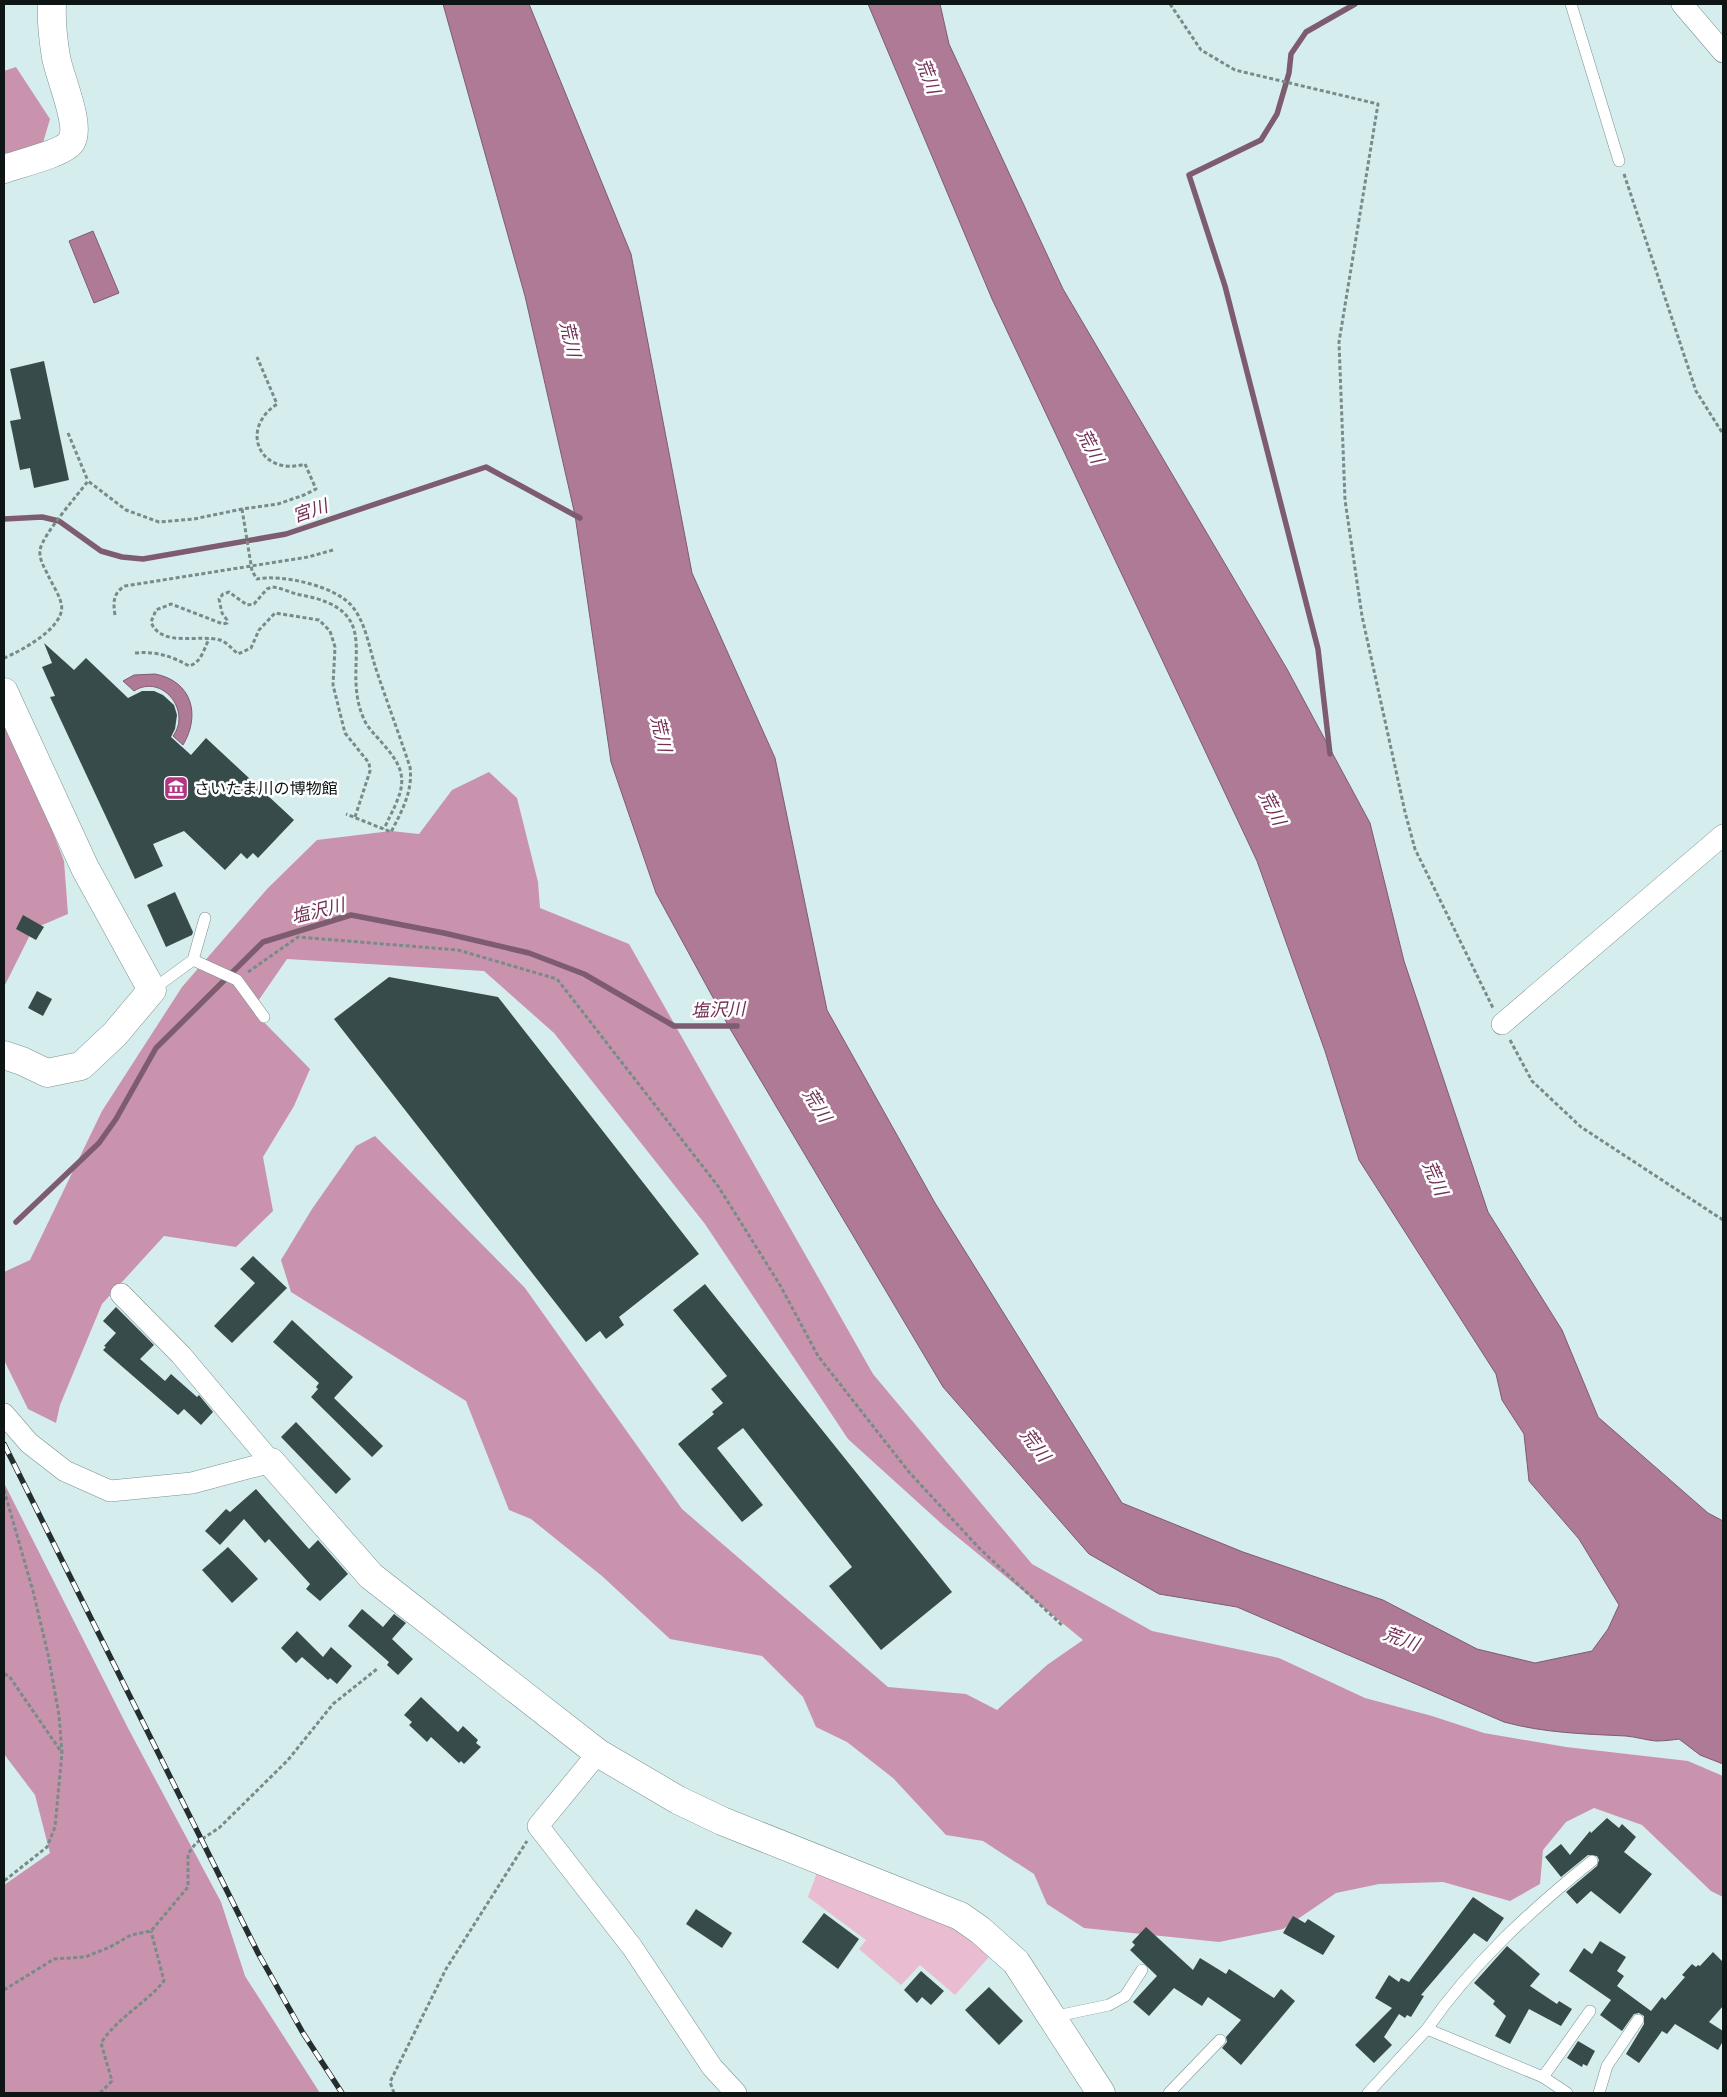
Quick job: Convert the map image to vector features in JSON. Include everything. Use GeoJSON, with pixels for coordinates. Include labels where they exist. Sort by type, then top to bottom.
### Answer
{"type":"FeatureCollection","features":[{"type":"Feature","properties":{"kind":"street"},"geometry":{"type":"LineString","coordinates":[[4,169],[61,149],[71,143],[74,134],[74,123],[56,59],[52,4]]}},
{"type":"Feature","properties":{"kind":"street"},"geometry":{"type":"LineString","coordinates":[[1682,4],[1723,52]]}},
{"type":"Feature","properties":{"kind":"street"},"geometry":{"type":"LineString","coordinates":[[4,692],[85,868],[152,990],[115,1034],[81,1066],[47,1073],[4,1055]]}},
{"type":"Feature","properties":{"kind":"street"},"geometry":{"type":"LineString","coordinates":[[1502,1024],[1723,835]]}},
{"type":"Feature","properties":{"kind":"street"},"geometry":{"type":"LineString","coordinates":[[120,1294],[181,1355],[271,1462],[371,1576],[598,1753],[678,1800],[722,1821],[960,1916],[980,1930],[1016,1962],[1102,2093]]}},
{"type":"Feature","properties":{"kind":"street"},"geometry":{"type":"LineString","coordinates":[[4,1414],[30,1443],[65,1471],[110,1490],[192,1483],[271,1462]]}},
{"type":"Feature","properties":{"kind":"street"},"geometry":{"type":"LineString","coordinates":[[598,1753],[538,1826],[632,1947],[712,2067],[736,2093]]}},
{"type":"Feature","properties":{"kind":"lane"},"geometry":{"type":"LineString","coordinates":[[1571,4],[1619,161]]}},
{"type":"Feature","properties":{"kind":"lane"},"geometry":{"type":"LineString","coordinates":[[152,990],[193,960],[205,918]]}},
{"type":"Feature","properties":{"kind":"lane"},"geometry":{"type":"LineString","coordinates":[[193,960],[237,980],[264,1017]]}},
{"type":"Feature","properties":{"kind":"lane"},"geometry":{"type":"LineString","coordinates":[[1368,2093],[1402,2053],[1427,2029],[1448,1999],[1539,1903],[1592,1861]]}},
{"type":"Feature","properties":{"kind":"lane"},"geometry":{"type":"LineString","coordinates":[[1052,2017],[1109,2005],[1125,1996],[1142,1970]]}},
{"type":"Feature","properties":{"kind":"lane"},"geometry":{"type":"LineString","coordinates":[[1543,2077],[1590,2011]]}},
{"type":"Feature","properties":{"kind":"lane"},"geometry":{"type":"LineString","coordinates":[[1598,2093],[1607,2066],[1638,2020]]}},
{"type":"Feature","properties":{"kind":"lane"},"geometry":{"type":"LineString","coordinates":[[1427,2029],[1543,2077],[1567,2093]]}},
{"type":"Feature","properties":{"kind":"lane"},"geometry":{"type":"LineString","coordinates":[[1169,2093],[1220,2040]]}},
{"type":"Feature","properties":{"kind":"path"},"geometry":{"type":"LineString","coordinates":[[1170,4],[1201,50],[1235,70],[1378,104],[1339,342],[1345,500],[1362,616],[1405,812],[1415,849],[1532,1081],[1582,1127],[1723,1220]]}},
{"type":"Feature","properties":{"kind":"path"},"geometry":{"type":"LineString","coordinates":[[1619,161],[1696,391],[1723,434]]}},
{"type":"Feature","properties":{"kind":"path"},"geometry":{"type":"LineString","coordinates":[[68,433],[88,481],[126,510],[159,522],[194,519],[278,504],[304,495],[316,489],[306,464],[286,467],[277,465],[270,461],[259,447],[257,437],[259,422],[269,409],[277,404],[257,357]]}},
{"type":"Feature","properties":{"kind":"path"},"geometry":{"type":"LineString","coordinates":[[4,658],[52,629],[60,618],[62,605],[40,559],[40,549],[47,536],[88,481]]}},
{"type":"Feature","properties":{"kind":"path"},"geometry":{"type":"LineString","coordinates":[[242,509],[251,566],[257,579],[274,578],[294,581],[331,591],[346,599],[358,615],[410,767],[411,780],[403,807],[391,832],[346,814]]}},
{"type":"Feature","properties":{"kind":"path"},"geometry":{"type":"LineString","coordinates":[[115,615],[114,597],[118,590],[126,586],[308,557],[333,550]]}},
{"type":"Feature","properties":{"kind":"path"},"geometry":{"type":"LineString","coordinates":[[355,817],[370,772],[369,763],[345,733],[333,685],[335,647],[330,632],[324,624],[319,620],[275,613],[259,630],[251,648],[238,654],[226,642],[162,635],[154,629],[151,622],[153,615],[163,606],[172,604],[223,624],[227,623],[227,620],[222,613],[219,600],[223,594],[229,592],[247,605],[254,604],[267,589],[272,587],[291,593],[322,598],[341,610],[349,618],[358,645],[356,696],[363,717],[369,729],[393,755],[401,769],[403,786],[384,829]]}},
{"type":"Feature","properties":{"kind":"path"},"geometry":{"type":"LineString","coordinates":[[135,653],[159,654],[189,666],[195,665],[200,659],[209,639]]}},
{"type":"Feature","properties":{"kind":"path"},"geometry":{"type":"LineString","coordinates":[[237,980],[298,937],[458,950],[558,979],[718,1186],[780,1285],[824,1364],[909,1472],[980,1549],[1063,1626]]}},
{"type":"Feature","properties":{"kind":"path"},"geometry":{"type":"LineString","coordinates":[[4,1490],[33,1591],[46,1645],[59,1715],[62,1753],[55,1827],[47,1847],[4,1880]]}},
{"type":"Feature","properties":{"kind":"path"},"geometry":{"type":"LineString","coordinates":[[4,1990],[54,1959],[85,1957],[110,1947],[131,1935],[151,1931],[188,1887],[188,1854],[196,1843],[219,1828],[288,1760],[333,1704],[377,1669]]}},
{"type":"Feature","properties":{"kind":"path"},"geometry":{"type":"LineString","coordinates":[[4,1674],[9,1676],[62,1753]]}},
{"type":"Feature","properties":{"kind":"path"},"geometry":{"type":"LineString","coordinates":[[394,2093],[390,2082],[446,1969],[538,1826]]}},
{"type":"Feature","properties":{"kind":"path"},"geometry":{"type":"LineString","coordinates":[[100,2093],[112,2080],[101,2042],[109,2031],[152,1995],[164,1981],[151,1931]]}},
{"type":"Feature","properties":{"kind":"shaded area"},"geometry":{"type":"Polygon","coordinates":[[[16,67],[50,119],[42,146],[4,159],[4,71],[16,67]]]}},
{"type":"Feature","properties":{"kind":"shaded area"},"geometry":{"type":"Polygon","coordinates":[[[4,704],[64,861],[68,914],[33,929],[4,987],[4,704]]]}},
{"type":"Feature","properties":{"kind":"shaded area"},"geometry":{"type":"Polygon","coordinates":[[[489,772],[517,798],[538,882],[540,908],[629,944],[873,1374],[1032,1564],[1152,1631],[1279,1658],[1365,1698],[1432,1716],[1484,1733],[1566,1747],[1688,1761],[1723,1776],[1723,1897],[1711,1891],[1642,1825],[1594,1808],[1566,1822],[1543,1850],[1540,1884],[1510,1901],[1443,1882],[1379,1884],[1336,1893],[1283,1929],[1219,1942],[1084,1928],[1047,1904],[1034,1874],[983,1841],[946,1835],[893,1778],[847,1742],[816,1727],[803,1697],[762,1656],[670,1639],[602,1576],[531,1519],[509,1510],[466,1401],[291,1292],[281,1260],[312,1209],[356,1146],[375,1136],[525,1288],[682,1509],[888,1687],[966,1694],[997,1710],[1047,1665],[1083,1640],[944,1526],[848,1439],[705,1224],[554,1033],[484,971],[287,959],[252,1010],[310,1069],[294,1106],[263,1157],[273,1211],[236,1247],[164,1236],[102,1304],[60,1405],[56,1423],[28,1409],[4,1360],[4,1272],[30,1260],[102,1111],[182,987],[268,888],[317,840],[391,831],[419,834],[452,790],[489,772]]]}},
{"type":"Feature","properties":{"kind":"shaded area"},"geometry":{"type":"Polygon","coordinates":[[[4,1483],[129,1730],[221,1902],[245,1976],[320,2093],[4,2093],[4,1885],[50,1853],[35,1795],[4,1754],[4,1483]]]}},
{"type":"Feature","properties":{"kind":"shaded area"},"geometry":{"type":"Polygon","coordinates":[[[818,1870],[938,1921],[980,1946],[989,1957],[955,1995],[920,1965],[901,1985],[859,1949],[866,1940],[808,1897],[818,1870]]]}},
{"type":"Feature","properties":{"kind":"water","name":"荒川"},"geometry":{"type":"Polygon","coordinates":[[[443,4],[529,4],[631,254],[692,573],[775,758],[827,1010],[935,1203],[1122,1503],[1243,1552],[1383,1600],[1477,1649],[1535,1663],[1592,1651],[1608,1629],[1619,1605],[1579,1539],[1529,1481],[1524,1434],[1502,1400],[1496,1374],[1359,1160],[1325,1051],[1257,861],[992,299],[868,4],[940,4],[949,44],[1063,289],[1287,669],[1370,823],[1404,961],[1488,1212],[1562,1330],[1598,1417],[1708,1513],[1723,1521],[1723,1764],[1700,1755],[1679,1739],[1656,1741],[1626,1736],[1534,1729],[1504,1722],[1237,1607],[1159,1594],[1089,1554],[943,1387],[729,1027],[656,893],[611,762],[575,515],[525,296],[443,4]]]}},
{"type":"Feature","properties":{"kind":"water"},"geometry":{"type":"Polygon","coordinates":[[[93,231],[119,293],[94,303],[69,241],[93,231]]]}},
{"type":"Feature","properties":{"kind":"water"},"geometry":{"type":"Polygon","coordinates":[[[155,674],[168,678],[178,684],[190,701],[192,711],[191,722],[183,745],[173,736],[178,726],[179,716],[171,697],[155,687],[144,687],[134,691],[123,681],[134,675],[155,674]]]}},
{"type":"Feature","properties":{"kind":"building"},"geometry":{"type":"Polygon","coordinates":[[[44,361],[69,480],[34,488],[30,468],[20,470],[10,421],[21,419],[10,369],[44,361]]]}},
{"type":"Feature","properties":{"kind":"building","name":"さいたま川の博物館"},"geometry":{"type":"Polygon","coordinates":[[[44,643],[74,670],[86,658],[128,698],[142,691],[154,691],[163,695],[174,705],[177,715],[175,729],[171,737],[191,755],[206,738],[294,820],[258,858],[253,853],[247,859],[241,853],[225,870],[184,831],[153,844],[163,866],[135,879],[50,697],[55,696],[42,667],[52,663],[44,643]]]}},
{"type":"Feature","properties":{"kind":"building"},"geometry":{"type":"Polygon","coordinates":[[[175,892],[193,932],[192,935],[166,947],[147,905],[175,892]]]}},
{"type":"Feature","properties":{"kind":"building"},"geometry":{"type":"Polygon","coordinates":[[[23,915],[44,927],[36,940],[16,929],[23,915]]]}},
{"type":"Feature","properties":{"kind":"building"},"geometry":{"type":"Polygon","coordinates":[[[389,977],[498,997],[699,1254],[619,1317],[624,1325],[606,1339],[600,1331],[586,1342],[334,1019],[389,977]]]}},
{"type":"Feature","properties":{"kind":"building"},"geometry":{"type":"Polygon","coordinates":[[[37,991],[52,999],[43,1016],[28,1008],[37,991]]]}},
{"type":"Feature","properties":{"kind":"building"},"geometry":{"type":"Polygon","coordinates":[[[253,1256],[287,1288],[232,1343],[214,1326],[255,1283],[240,1269],[253,1256]]]}},
{"type":"Feature","properties":{"kind":"building"},"geometry":{"type":"Polygon","coordinates":[[[705,1284],[952,1592],[881,1650],[829,1586],[852,1567],[743,1428],[717,1448],[763,1505],[742,1522],[678,1444],[714,1414],[712,1412],[723,1403],[711,1389],[727,1376],[673,1310],[705,1284]]]}},
{"type":"Feature","properties":{"kind":"building"},"geometry":{"type":"Polygon","coordinates":[[[116,1307],[154,1345],[140,1359],[165,1381],[171,1374],[197,1397],[199,1395],[213,1412],[201,1425],[184,1409],[178,1415],[103,1350],[106,1347],[104,1346],[116,1333],[103,1321],[116,1307]]]}},
{"type":"Feature","properties":{"kind":"building"},"geometry":{"type":"Polygon","coordinates":[[[292,1320],[353,1377],[334,1398],[383,1446],[372,1457],[311,1397],[318,1389],[316,1387],[319,1383],[273,1342],[292,1320]]]}},
{"type":"Feature","properties":{"kind":"building"},"geometry":{"type":"Polygon","coordinates":[[[296,1422],[351,1479],[336,1494],[281,1437],[296,1422]]]}},
{"type":"Feature","properties":{"kind":"building"},"geometry":{"type":"Polygon","coordinates":[[[256,1489],[309,1549],[318,1540],[348,1574],[320,1601],[306,1589],[310,1584],[269,1539],[265,1543],[244,1519],[220,1545],[205,1531],[226,1509],[230,1512],[256,1489]]]}},
{"type":"Feature","properties":{"kind":"building"},"geometry":{"type":"Polygon","coordinates":[[[228,1547],[258,1579],[232,1603],[202,1570],[228,1547]]]}},
{"type":"Feature","properties":{"kind":"building"},"geometry":{"type":"Polygon","coordinates":[[[362,1609],[383,1627],[394,1614],[406,1623],[392,1639],[413,1659],[398,1675],[387,1665],[389,1662],[348,1626],[362,1609]]]}},
{"type":"Feature","properties":{"kind":"building"},"geometry":{"type":"Polygon","coordinates":[[[297,1631],[323,1657],[331,1647],[352,1666],[337,1684],[330,1678],[328,1680],[302,1657],[296,1663],[281,1648],[297,1631]]]}},
{"type":"Feature","properties":{"kind":"building"},"geometry":{"type":"Polygon","coordinates":[[[421,1697],[458,1732],[463,1726],[478,1740],[476,1743],[481,1747],[464,1764],[461,1761],[459,1763],[431,1737],[427,1742],[409,1725],[412,1722],[404,1715],[421,1697]]]}},
{"type":"Feature","properties":{"kind":"building"},"geometry":{"type":"Polygon","coordinates":[[[1607,1818],[1619,1828],[1622,1824],[1636,1837],[1624,1852],[1652,1874],[1620,1914],[1591,1891],[1577,1904],[1566,1892],[1597,1866],[1599,1860],[1597,1856],[1588,1855],[1561,1877],[1545,1857],[1561,1844],[1570,1855],[1590,1831],[1591,1833],[1607,1818]]]}},
{"type":"Feature","properties":{"kind":"building"},"geometry":{"type":"Polygon","coordinates":[[[1473,1897],[1504,1918],[1487,1942],[1474,1933],[1421,1995],[1424,1996],[1411,2017],[1407,2015],[1405,2018],[1399,2014],[1384,2037],[1392,2045],[1374,2063],[1355,2045],[1392,2008],[1375,1998],[1389,1975],[1399,1982],[1401,1978],[1409,1982],[1473,1897]]]}},
{"type":"Feature","properties":{"kind":"building"},"geometry":{"type":"Polygon","coordinates":[[[696,1909],[732,1933],[722,1948],[686,1924],[696,1909]]]}},
{"type":"Feature","properties":{"kind":"building"},"geometry":{"type":"Polygon","coordinates":[[[824,1913],[859,1939],[838,1969],[802,1942],[824,1913]]]}},
{"type":"Feature","properties":{"kind":"building"},"geometry":{"type":"Polygon","coordinates":[[[1293,1916],[1305,1923],[1308,1919],[1335,1936],[1323,1955],[1283,1933],[1293,1916]]]}},
{"type":"Feature","properties":{"kind":"building"},"geometry":{"type":"Polygon","coordinates":[[[1146,1927],[1193,1970],[1200,1958],[1226,1974],[1229,1969],[1274,1998],[1281,1989],[1295,2001],[1241,2065],[1222,2048],[1227,2042],[1226,2037],[1241,2020],[1208,1997],[1202,2006],[1174,1988],[1149,2016],[1133,2002],[1157,1976],[1130,1950],[1135,1945],[1132,1942],[1146,1927]]]}},
{"type":"Feature","properties":{"kind":"building"},"geometry":{"type":"Polygon","coordinates":[[[1600,1941],[1626,1957],[1617,1971],[1624,1976],[1617,1986],[1651,2011],[1662,1997],[1665,2000],[1685,1977],[1682,1975],[1692,1964],[1696,1967],[1700,1966],[1713,1952],[1723,1962],[1723,2006],[1709,2022],[1723,2031],[1723,2041],[1718,2050],[1675,2024],[1667,2034],[1662,2031],[1639,2063],[1626,2054],[1644,2024],[1644,2016],[1639,2013],[1634,2014],[1622,2031],[1600,2015],[1611,2000],[1569,1971],[1584,1948],[1592,1954],[1600,1941]]]}},
{"type":"Feature","properties":{"kind":"building"},"geometry":{"type":"Polygon","coordinates":[[[1507,1946],[1540,1974],[1530,1986],[1557,2004],[1559,2001],[1572,2009],[1561,2026],[1529,2009],[1510,2044],[1495,2036],[1506,2016],[1493,2004],[1495,2001],[1474,1983],[1507,1946]]]}},
{"type":"Feature","properties":{"kind":"building"},"geometry":{"type":"Polygon","coordinates":[[[921,1971],[944,1991],[931,2005],[922,1997],[917,2003],[904,1990],[921,1971]]]}},
{"type":"Feature","properties":{"kind":"building"},"geometry":{"type":"Polygon","coordinates":[[[989,1987],[1023,2021],[999,2045],[965,2010],[989,1987]]]}},
{"type":"Feature","properties":{"kind":"building"},"geometry":{"type":"Polygon","coordinates":[[[1578,2041],[1595,2051],[1587,2066],[1583,2064],[1582,2067],[1567,2058],[1578,2041]]]}},
{"type":"Feature","properties":{"kind":"waterway"},"geometry":{"type":"LineString","coordinates":[[1330,754],[1318,649],[1225,286],[1189,175],[1261,140],[1277,114],[1289,73],[1291,54],[1306,32],[1355,4]]}},
{"type":"Feature","properties":{"kind":"waterway","name":"宮川"},"geometry":{"type":"LineString","coordinates":[[4,519],[42,517],[59,521],[101,551],[122,557],[143,559],[286,534],[486,467],[580,518]]}},
{"type":"Feature","properties":{"kind":"waterway","name":"塩沢川"},"geometry":{"type":"LineString","coordinates":[[16,1222],[99,1143],[116,1119],[156,1048],[263,942],[351,915],[444,933],[529,953],[584,974],[674,1026],[737,1026]]}},
{"type":"Feature","properties":{"kind":"railway"},"geometry":{"type":"LineString","coordinates":[[4,1444],[258,1953],[303,2033],[342,2093]]}},
{"type":"Feature","properties":{"kind":"place","name":"さいたま川の博物館"},"geometry":{"type":"Point","coordinates":[176,788]}}]}
